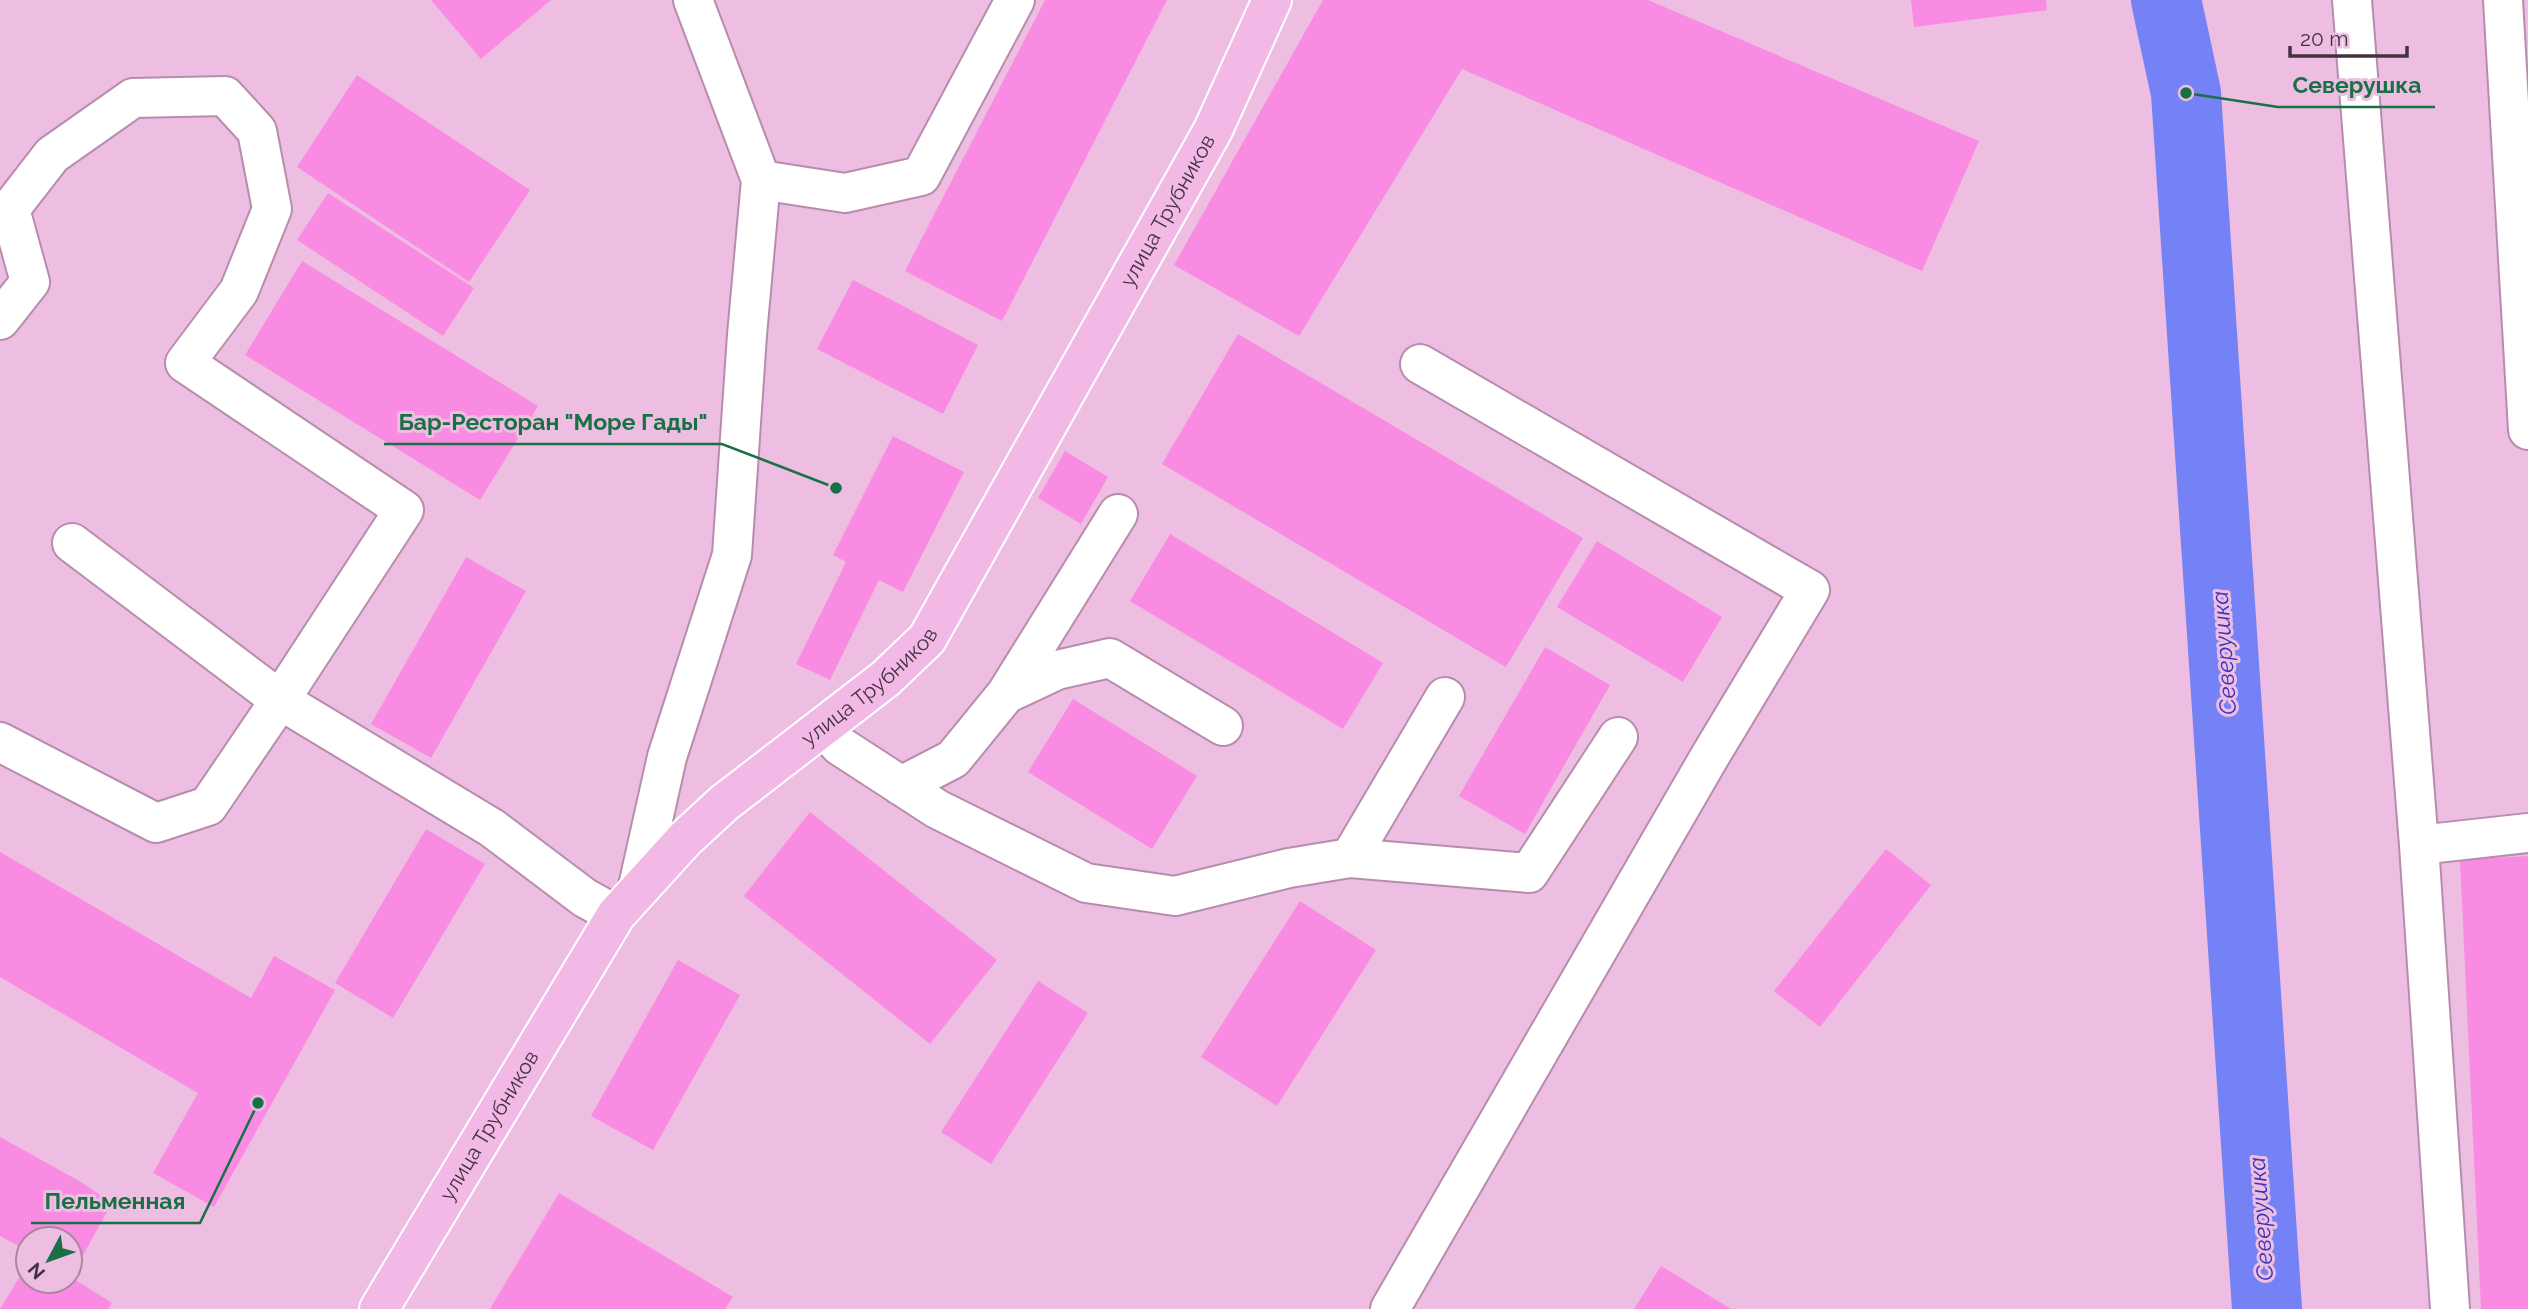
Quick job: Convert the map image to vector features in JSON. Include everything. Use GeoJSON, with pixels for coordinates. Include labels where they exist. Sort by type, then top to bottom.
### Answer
{"type":"FeatureCollection","features":[{"type":"Feature","properties":{"kind":"main road","name":"улица Трубников"},"geometry":{"type":"LineString","coordinates":[[379,1309],[626,903],[685,839],[724,803],[885,679],[927,639],[1213,130],[1272,0]]}},
{"type":"Feature","properties":{"kind":"lane"},"geometry":{"type":"LineString","coordinates":[[72,543],[280,700],[492,828],[585,898],[626,903],[667,757],[732,555],[761,180],[693,0]]}},
{"type":"Feature","properties":{"kind":"lane"},"geometry":{"type":"LineString","coordinates":[[761,180],[845,193],[921,176],[1015,0]]}},
{"type":"Feature","properties":{"kind":"lane"},"geometry":{"type":"LineString","coordinates":[[2352,0],[2419,845],[2450,1309]]}},
{"type":"Feature","properties":{"kind":"lane"},"geometry":{"type":"LineString","coordinates":[[2503,0],[2528,430]]}},
{"type":"Feature","properties":{"kind":"lane"},"geometry":{"type":"LineString","coordinates":[[0,320],[30,282],[10,209],[52,155],[133,98],[225,96],[257,131],[272,209],[239,291],[185,363],[404,510],[208,806],[156,823],[0,742]]}},
{"type":"Feature","properties":{"kind":"lane"},"geometry":{"type":"LineString","coordinates":[[1390,1309],[1710,756],[1810,590],[1420,364]]}},
{"type":"Feature","properties":{"kind":"lane"},"geometry":{"type":"LineString","coordinates":[[901,786],[953,759],[1006,694],[1118,514]]}},
{"type":"Feature","properties":{"kind":"lane"},"geometry":{"type":"LineString","coordinates":[[1006,694],[1057,670],[1110,658],[1223,726]]}},
{"type":"Feature","properties":{"kind":"lane"},"geometry":{"type":"LineString","coordinates":[[1350,858],[1445,697]]}},
{"type":"Feature","properties":{"kind":"lane"},"geometry":{"type":"LineString","coordinates":[[823,727],[840,746],[937,809],[1086,883],[1175,896],[1289,868],[1350,858],[1529,873],[1618,737]]}},
{"type":"Feature","properties":{"kind":"lane"},"geometry":{"type":"LineString","coordinates":[[2419,845],[2528,833]]}},
{"type":"Feature","properties":{"kind":"building"},"geometry":{"type":"Polygon","coordinates":[[[431,0],[551,0],[481,59],[431,0]]]}},
{"type":"Feature","properties":{"kind":"building"},"geometry":{"type":"Polygon","coordinates":[[[1045,0],[1167,0],[1002,321],[905,271],[1045,0]]]}},
{"type":"Feature","properties":{"kind":"building"},"geometry":{"type":"Polygon","coordinates":[[[1323,0],[1648,0],[1979,141],[1922,271],[1462,69],[1299,336],[1174,265],[1323,0]]]}},
{"type":"Feature","properties":{"kind":"building"},"geometry":{"type":"Polygon","coordinates":[[[1911,0],[2046,0],[2047,10],[1914,27],[1911,0]]]}},
{"type":"Feature","properties":{"kind":"building"},"geometry":{"type":"Polygon","coordinates":[[[357,75],[530,190],[469,282],[297,167],[357,75]]]}},
{"type":"Feature","properties":{"kind":"building"},"geometry":{"type":"Polygon","coordinates":[[[328,193],[474,288],[443,336],[297,240],[328,193]]]}},
{"type":"Feature","properties":{"kind":"building"},"geometry":{"type":"Polygon","coordinates":[[[302,261],[538,406],[480,500],[245,355],[302,261]]]}},
{"type":"Feature","properties":{"kind":"building"},"geometry":{"type":"Polygon","coordinates":[[[853,280],[978,345],[943,414],[817,349],[853,280]]]}},
{"type":"Feature","properties":{"kind":"building"},"geometry":{"type":"Polygon","coordinates":[[[1238,334],[1583,538],[1506,667],[1162,464],[1238,334]]]}},
{"type":"Feature","properties":{"kind":"building"},"geometry":{"type":"Polygon","coordinates":[[[893,436],[964,472],[903,592],[879,580],[830,680],[796,664],[846,562],[833,555],[893,436]]]}},
{"type":"Feature","properties":{"kind":"building"},"geometry":{"type":"Polygon","coordinates":[[[1065,451],[1108,477],[1081,524],[1038,498],[1065,451]]]}},
{"type":"Feature","properties":{"kind":"building"},"geometry":{"type":"Polygon","coordinates":[[[1170,534],[1383,663],[1343,729],[1130,601],[1170,534]]]}},
{"type":"Feature","properties":{"kind":"building"},"geometry":{"type":"Polygon","coordinates":[[[1597,541],[1722,617],[1683,682],[1557,607],[1597,541]]]}},
{"type":"Feature","properties":{"kind":"building"},"geometry":{"type":"Polygon","coordinates":[[[466,557],[526,591],[431,758],[371,724],[466,557]]]}},
{"type":"Feature","properties":{"kind":"building"},"geometry":{"type":"Polygon","coordinates":[[[1545,647],[1610,685],[1525,834],[1459,796],[1545,647]]]}},
{"type":"Feature","properties":{"kind":"building"},"geometry":{"type":"Polygon","coordinates":[[[1073,699],[1197,776],[1152,849],[1028,772],[1073,699]]]}},
{"type":"Feature","properties":{"kind":"building"},"geometry":{"type":"Polygon","coordinates":[[[810,812],[997,960],[930,1044],[744,896],[810,812]]]}},
{"type":"Feature","properties":{"kind":"building"},"geometry":{"type":"Polygon","coordinates":[[[426,829],[485,864],[393,1018],[335,983],[426,829]]]}},
{"type":"Feature","properties":{"kind":"building"},"geometry":{"type":"Polygon","coordinates":[[[1886,849],[1931,885],[1820,1027],[1774,991],[1886,849]]]}},
{"type":"Feature","properties":{"kind":"building"},"geometry":{"type":"Polygon","coordinates":[[[0,852],[251,998],[274,956],[335,990],[214,1207],[153,1173],[198,1093],[0,977],[0,852]]]}},
{"type":"Feature","properties":{"kind":"building"},"geometry":{"type":"Polygon","coordinates":[[[2528,856],[2528,1309],[2481,1309],[2460,860],[2528,856]]]}},
{"type":"Feature","properties":{"kind":"building"},"geometry":{"type":"Polygon","coordinates":[[[1300,901],[1376,950],[1277,1106],[1201,1057],[1300,901]]]}},
{"type":"Feature","properties":{"kind":"building"},"geometry":{"type":"Polygon","coordinates":[[[678,960],[740,995],[653,1150],[591,1116],[678,960]]]}},
{"type":"Feature","properties":{"kind":"building"},"geometry":{"type":"Polygon","coordinates":[[[1038,981],[1088,1013],[991,1164],[941,1132],[1038,981]]]}},
{"type":"Feature","properties":{"kind":"building"},"geometry":{"type":"Polygon","coordinates":[[[0,1137],[81,1182],[112,1203],[84,1254],[84,1225],[14,1225],[14,1244],[0,1236],[0,1137]]]}},
{"type":"Feature","properties":{"kind":"building"},"geometry":{"type":"Polygon","coordinates":[[[559,1193],[733,1297],[725,1309],[490,1309],[559,1193]]]}},
{"type":"Feature","properties":{"kind":"building"},"geometry":{"type":"Polygon","coordinates":[[[1661,1266],[1731,1309],[1634,1309],[1661,1266]]]}},
{"type":"Feature","properties":{"kind":"building"},"geometry":{"type":"Polygon","coordinates":[[[84,1285],[112,1303],[108,1309],[0,1309],[14,1286],[14,1295],[84,1295],[84,1285]]]}},
{"type":"Feature","properties":{"kind":"waterway","name":"Северушка"},"geometry":{"type":"LineString","coordinates":[[2166,0],[2186,93],[2267,1309]]}},
{"type":"Feature","properties":{"kind":"place","name":"Северушка"},"geometry":{"type":"Point","coordinates":[2186,93]}},
{"type":"Feature","properties":{"kind":"place","name":"Бар-Ресторан \"Море Гады\""},"geometry":{"type":"Point","coordinates":[836,488]}},
{"type":"Feature","properties":{"kind":"place","name":"Пельменная"},"geometry":{"type":"Point","coordinates":[258,1103]}}]}
